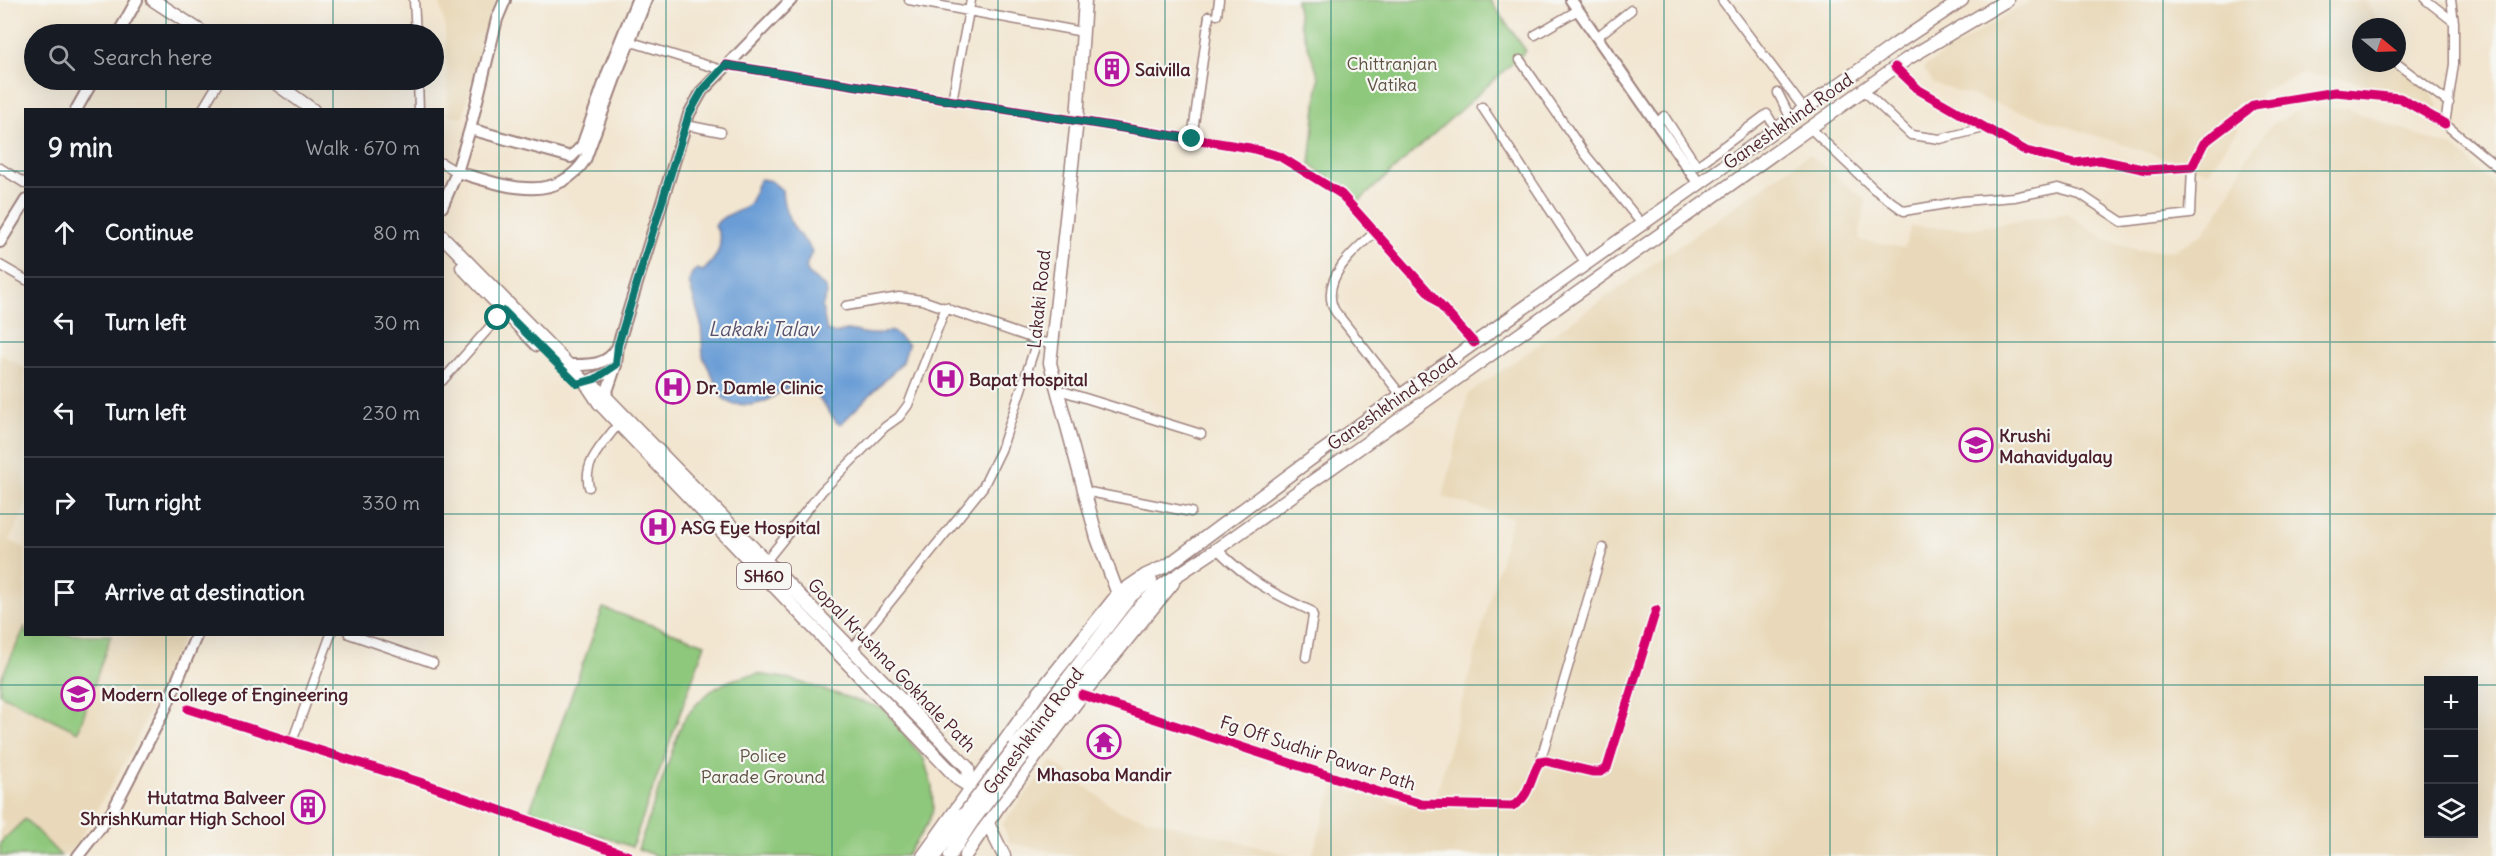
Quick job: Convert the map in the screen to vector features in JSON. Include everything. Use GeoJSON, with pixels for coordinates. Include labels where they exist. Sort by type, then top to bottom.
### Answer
{"type":"FeatureCollection","features":[{"type":"Feature","properties":{"kind":"main road","name":"Lakaki Road"},"geometry":{"type":"LineString","coordinates":[[1085,0],[1077,120],[1050,363],[1083,491],[1097,538],[1118,594]]}},
{"type":"Feature","properties":{"kind":"main road","name":"Ganeshkhind Road"},"geometry":{"type":"LineString","coordinates":[[965,856],[988,823],[1018,752],[1038,694],[1118,594],[1146,574],[1168,566],[1214,530],[1401,395],[1896,44],[1962,0]]}},
{"type":"Feature","properties":{"kind":"main road","name":"Ganeshkhind Road"},"geometry":{"type":"LineString","coordinates":[[923,856],[970,787],[1018,752],[1082,694],[1179,574],[1895,67],[2007,0]]}},
{"type":"Feature","properties":{"kind":"main road"},"geometry":{"type":"LineString","coordinates":[[159,2],[191,24]]}},
{"type":"Feature","properties":{"kind":"main road"},"geometry":{"type":"LineString","coordinates":[[1896,44],[1907,59]]}},
{"type":"Feature","properties":{"kind":"main road"},"geometry":{"type":"LineString","coordinates":[[285,90],[311,108]]}},
{"type":"Feature","properties":{"kind":"main road","name":"Gopal Krushna Gokhale Path"},"geometry":{"type":"LineString","coordinates":[[444,238],[602,400],[766,561],[968,768],[970,787]]}},
{"type":"Feature","properties":{"kind":"main road","name":"Gopal Krushna Gokhale Path"},"geometry":{"type":"LineString","coordinates":[[444,249],[577,384],[585,382]]}},
{"type":"Feature","properties":{"kind":"main road","name":"Gopal Krushna Gokhale Path"},"geometry":{"type":"LineString","coordinates":[[602,400],[619,423],[958,780],[970,787]]}},
{"type":"Feature","properties":{"kind":"main road"},"geometry":{"type":"LineString","coordinates":[[935,856],[969,818],[1131,596],[1168,566]]}},
{"type":"Feature","properties":{"kind":"main road"},"geometry":{"type":"LineString","coordinates":[[1018,752],[1140,606],[1161,586],[1179,574]]}},
{"type":"Feature","properties":{"kind":"main road"},"geometry":{"type":"LineString","coordinates":[[970,787],[1004,856]]}},
{"type":"Feature","properties":{"kind":"main road"},"geometry":{"type":"LineString","coordinates":[[950,856],[969,818]]}},
{"type":"Feature","properties":{"kind":"street"},"geometry":{"type":"LineString","coordinates":[[124,24],[137,0]]}},
{"type":"Feature","properties":{"kind":"street"},"geometry":{"type":"LineString","coordinates":[[414,0],[415,24]]}},
{"type":"Feature","properties":{"kind":"street"},"geometry":{"type":"LineString","coordinates":[[444,203],[457,172],[470,129],[497,19],[505,0]]}},
{"type":"Feature","properties":{"kind":"street"},"geometry":{"type":"LineString","coordinates":[[444,164],[457,172],[519,189],[565,182],[579,171],[585,160],[637,0]]}},
{"type":"Feature","properties":{"kind":"street"},"geometry":{"type":"LineString","coordinates":[[470,129],[571,157],[582,146],[625,40],[646,0]]}},
{"type":"Feature","properties":{"kind":"street"},"geometry":{"type":"LineString","coordinates":[[602,400],[616,365],[618,345],[689,114],[702,91],[791,0]]}},
{"type":"Feature","properties":{"kind":"street"},"geometry":{"type":"LineString","coordinates":[[909,0],[1083,32]]}},
{"type":"Feature","properties":{"kind":"street"},"geometry":{"type":"LineString","coordinates":[[952,101],[971,0]]}},
{"type":"Feature","properties":{"kind":"street"},"geometry":{"type":"LineString","coordinates":[[1192,139],[1213,15],[1219,0]]}},
{"type":"Feature","properties":{"kind":"street"},"geometry":{"type":"LineString","coordinates":[[1571,0],[1699,184]]}},
{"type":"Feature","properties":{"kind":"street"},"geometry":{"type":"LineString","coordinates":[[1722,0],[1804,109]]}},
{"type":"Feature","properties":{"kind":"street"},"geometry":{"type":"LineString","coordinates":[[2426,0],[2454,22]]}},
{"type":"Feature","properties":{"kind":"street"},"geometry":{"type":"LineString","coordinates":[[2445,124],[2454,64],[2454,22],[2451,0]]}},
{"type":"Feature","properties":{"kind":"street"},"geometry":{"type":"LineString","coordinates":[[1535,35],[1578,10]]}},
{"type":"Feature","properties":{"kind":"street"},"geometry":{"type":"LineString","coordinates":[[1597,37],[1631,10]]}},
{"type":"Feature","properties":{"kind":"street"},"geometry":{"type":"LineString","coordinates":[[625,40],[724,67],[1077,120],[1250,148],[1279,156],[1341,194],[1474,344]]}},
{"type":"Feature","properties":{"kind":"street"},"geometry":{"type":"LineString","coordinates":[[1520,60],[1585,154],[1642,224]]}},
{"type":"Feature","properties":{"kind":"street"},"geometry":{"type":"LineString","coordinates":[[1895,67],[1919,90],[2025,151],[2075,163],[2100,160],[2147,170],[2192,166]]}},
{"type":"Feature","properties":{"kind":"street"},"geometry":{"type":"LineString","coordinates":[[2406,71],[2449,103]]}},
{"type":"Feature","properties":{"kind":"street"},"geometry":{"type":"LineString","coordinates":[[77,108],[87,90]]}},
{"type":"Feature","properties":{"kind":"street"},"geometry":{"type":"LineString","coordinates":[[203,108],[214,90]]}},
{"type":"Feature","properties":{"kind":"street"},"geometry":{"type":"LineString","coordinates":[[418,90],[419,108]]}},
{"type":"Feature","properties":{"kind":"street"},"geometry":{"type":"LineString","coordinates":[[1863,90],[1911,135],[1940,139],[1985,128]]}},
{"type":"Feature","properties":{"kind":"street"},"geometry":{"type":"LineString","coordinates":[[1810,128],[1874,189],[1904,211],[1963,201],[2014,197],[2058,188],[2080,194],[2122,222],[2190,214],[2192,166],[2204,143],[2254,105],[2335,92],[2400,98],[2445,124],[2496,166]]}},
{"type":"Feature","properties":{"kind":"street"},"geometry":{"type":"LineString","coordinates":[[1778,93],[1791,119]]}},
{"type":"Feature","properties":{"kind":"street"},"geometry":{"type":"LineString","coordinates":[[1482,107],[1586,264]]}},
{"type":"Feature","properties":{"kind":"street"},"geometry":{"type":"LineString","coordinates":[[1657,123],[1664,116],[1697,166],[1767,114],[1776,129]]}},
{"type":"Feature","properties":{"kind":"street"},"geometry":{"type":"LineString","coordinates":[[686,126],[721,132]]}},
{"type":"Feature","properties":{"kind":"street"},"geometry":{"type":"LineString","coordinates":[[0,168],[24,183]]}},
{"type":"Feature","properties":{"kind":"street"},"geometry":{"type":"LineString","coordinates":[[0,242],[24,203]]}},
{"type":"Feature","properties":{"kind":"street"},"geometry":{"type":"LineString","coordinates":[[1375,232],[1347,258],[1332,284],[1332,304],[1401,395]]}},
{"type":"Feature","properties":{"kind":"street"},"geometry":{"type":"LineString","coordinates":[[0,265],[24,279]]}},
{"type":"Feature","properties":{"kind":"street"},"geometry":{"type":"LineString","coordinates":[[846,306],[898,297],[922,300],[1051,345]]}},
{"type":"Feature","properties":{"kind":"street"},"geometry":{"type":"LineString","coordinates":[[766,561],[836,476],[908,405],[946,307]]}},
{"type":"Feature","properties":{"kind":"street"},"geometry":{"type":"LineString","coordinates":[[444,379],[504,311]]}},
{"type":"Feature","properties":{"kind":"street"},"geometry":{"type":"LineString","coordinates":[[852,648],[983,487],[1001,450],[1037,341]]}},
{"type":"Feature","properties":{"kind":"street"},"geometry":{"type":"LineString","coordinates":[[568,365],[602,362],[613,354],[618,345]]}},
{"type":"Feature","properties":{"kind":"street"},"geometry":{"type":"LineString","coordinates":[[585,382],[604,374],[616,365]]}},
{"type":"Feature","properties":{"kind":"street"},"geometry":{"type":"LineString","coordinates":[[1056,389],[1201,434]]}},
{"type":"Feature","properties":{"kind":"street"},"geometry":{"type":"LineString","coordinates":[[589,487],[586,476],[591,460],[619,423]]}},
{"type":"Feature","properties":{"kind":"street"},"geometry":{"type":"LineString","coordinates":[[1083,491],[1191,512]]}},
{"type":"Feature","properties":{"kind":"street","name":"Fg Off Sudhir Pawar Path"},"geometry":{"type":"LineString","coordinates":[[1082,694],[1379,792],[1422,804],[1512,806],[1520,803],[1524,797],[1540,762],[1603,548]]}},
{"type":"Feature","properties":{"kind":"street"},"geometry":{"type":"LineString","coordinates":[[1217,549],[1237,569],[1267,591],[1311,611],[1313,616],[1306,657]]}},
{"type":"Feature","properties":{"kind":"street"},"geometry":{"type":"LineString","coordinates":[[1540,762],[1546,760],[1593,772],[1600,772],[1607,768],[1612,758],[1656,610]]}},
{"type":"Feature","properties":{"kind":"street"},"geometry":{"type":"LineString","coordinates":[[78,856],[112,812],[166,707],[196,636]]}},
{"type":"Feature","properties":{"kind":"street"},"geometry":{"type":"LineString","coordinates":[[292,742],[331,636]]}},
{"type":"Feature","properties":{"kind":"street"},"geometry":{"type":"LineString","coordinates":[[355,636],[433,663]]}},
{"type":"Feature","properties":{"kind":"street"},"geometry":{"type":"LineString","coordinates":[[188,709],[426,784],[629,856]]}},
{"type":"Feature","properties":{"kind":"shaded area"},"geometry":{"type":"Polygon","coordinates":[[[439,0],[496,0],[481,43],[463,118],[448,115],[445,25],[439,0]]]}},
{"type":"Feature","properties":{"kind":"shaded area"},"geometry":{"type":"Polygon","coordinates":[[[2031,0],[2364,0],[2377,18],[2352,18],[2352,72],[2406,72],[2406,59],[2439,106],[2432,114],[2379,88],[2341,78],[2299,74],[2264,91],[2208,172],[1933,83],[1923,67],[2031,0]]]}},
{"type":"Feature","properties":{"kind":"shaded area","name":"Krushi Mahavidyalay"},"geometry":{"type":"Polygon","coordinates":[[[2305,106],[2348,109],[2458,150],[2496,187],[2496,856],[1312,856],[1334,786],[1432,812],[1512,518],[1443,497],[1468,394],[1809,154],[1865,200],[1859,240],[1904,248],[1911,226],[1969,229],[2066,213],[2106,239],[2137,250],[2173,251],[2203,233],[2223,206],[2248,156],[2270,126],[2305,106]]]}},
{"type":"Feature","properties":{"kind":"shaded area","name":"Modern College of Engineering"},"geometry":{"type":"Polygon","coordinates":[[[0,354],[24,367],[24,511],[9,540],[24,548],[24,636],[184,636],[130,754],[69,856],[0,856],[0,831],[6,824],[0,818],[0,354]]]}},
{"type":"Feature","properties":{"kind":"shaded area"},"geometry":{"type":"Polygon","coordinates":[[[1052,761],[1118,811],[1295,856],[1072,856],[1010,843],[1002,824],[1052,761]]]}},
{"type":"Feature","properties":{"kind":"green space","name":"Chittranjan Vatika"},"geometry":{"type":"Polygon","coordinates":[[[1296,0],[1490,0],[1526,51],[1357,203],[1347,190],[1310,165],[1319,77],[1300,24],[1296,0]]]}},
{"type":"Feature","properties":{"kind":"green space"},"geometry":{"type":"Polygon","coordinates":[[[603,608],[705,644],[632,847],[530,810],[603,608]]]}},
{"type":"Feature","properties":{"kind":"green space"},"geometry":{"type":"Polygon","coordinates":[[[24,629],[24,636],[111,636],[78,732],[0,694],[0,681],[24,629]]]}},
{"type":"Feature","properties":{"kind":"green space","name":"Police Parade Ground"},"geometry":{"type":"Polygon","coordinates":[[[758,674],[790,679],[884,709],[924,759],[932,786],[933,809],[928,823],[906,856],[657,856],[638,849],[682,723],[697,704],[714,689],[734,679],[758,674]]]}},
{"type":"Feature","properties":{"kind":"green space"},"geometry":{"type":"Polygon","coordinates":[[[25,819],[61,856],[0,856],[0,843],[25,819]]]}},
{"type":"Feature","properties":{"kind":"water","name":"Lakaki Talav"},"geometry":{"type":"Polygon","coordinates":[[[761,179],[771,181],[782,190],[785,209],[790,220],[796,231],[809,245],[812,252],[806,266],[807,270],[826,289],[827,294],[822,307],[827,331],[836,334],[846,330],[869,334],[894,332],[908,345],[903,362],[841,424],[837,423],[816,394],[802,386],[792,385],[764,402],[752,405],[732,404],[723,398],[703,357],[701,324],[689,282],[692,273],[697,269],[703,271],[716,256],[720,239],[715,226],[722,218],[748,205],[761,179]]]}},
{"type":"Feature","properties":{"kind":"cycle path"},"geometry":{"type":"LineString","coordinates":[[726,65],[1250,148],[1279,156],[1341,194],[1474,343]]}},
{"type":"Feature","properties":{"kind":"cycle path"},"geometry":{"type":"LineString","coordinates":[[1895,67],[1919,90],[2026,151],[2075,163],[2100,160],[2147,170],[2192,167],[2204,143],[2254,105],[2335,92],[2400,98],[2445,124]]}},
{"type":"Feature","properties":{"kind":"cycle path"},"geometry":{"type":"LineString","coordinates":[[1082,695],[1422,804],[1512,806],[1523,798],[1540,762],[1546,761],[1593,772],[1600,772],[1607,768],[1656,610]]}},
{"type":"Feature","properties":{"kind":"cycle path"},"geometry":{"type":"LineString","coordinates":[[188,709],[426,784],[629,856]]}},
{"type":"Feature","properties":{"kind":"place","name":"Saivilla"},"geometry":{"type":"Point","coordinates":[1112,69]}},
{"type":"Feature","properties":{"kind":"place","name":"Bapat Hospital"},"geometry":{"type":"Point","coordinates":[946,379]}},
{"type":"Feature","properties":{"kind":"place","name":"Dr. Damle Clinic"},"geometry":{"type":"Point","coordinates":[673,387]}},
{"type":"Feature","properties":{"kind":"place","name":"Krushi Mahavidyalay"},"geometry":{"type":"Point","coordinates":[1976,445]}},
{"type":"Feature","properties":{"kind":"place","name":"ASG Eye Hospital"},"geometry":{"type":"Point","coordinates":[658,527]}},
{"type":"Feature","properties":{"kind":"place","name":"Modern College of Engineering"},"geometry":{"type":"Point","coordinates":[78,694]}},
{"type":"Feature","properties":{"kind":"place","name":"Mhasoba Mandir"},"geometry":{"type":"Point","coordinates":[1104,742]}},
{"type":"Feature","properties":{"kind":"place","name":"Hutatma Balveer ShrishKumar High School"},"geometry":{"type":"Point","coordinates":[308,807]}},
{"type":"Feature","properties":{"kind":"route"},"geometry":{"type":"LineString","coordinates":[[498,318],[504,311],[577,384],[595,379],[616,365],[618,345],[689,114],[702,91],[726,65],[1192,139]]}}]}
